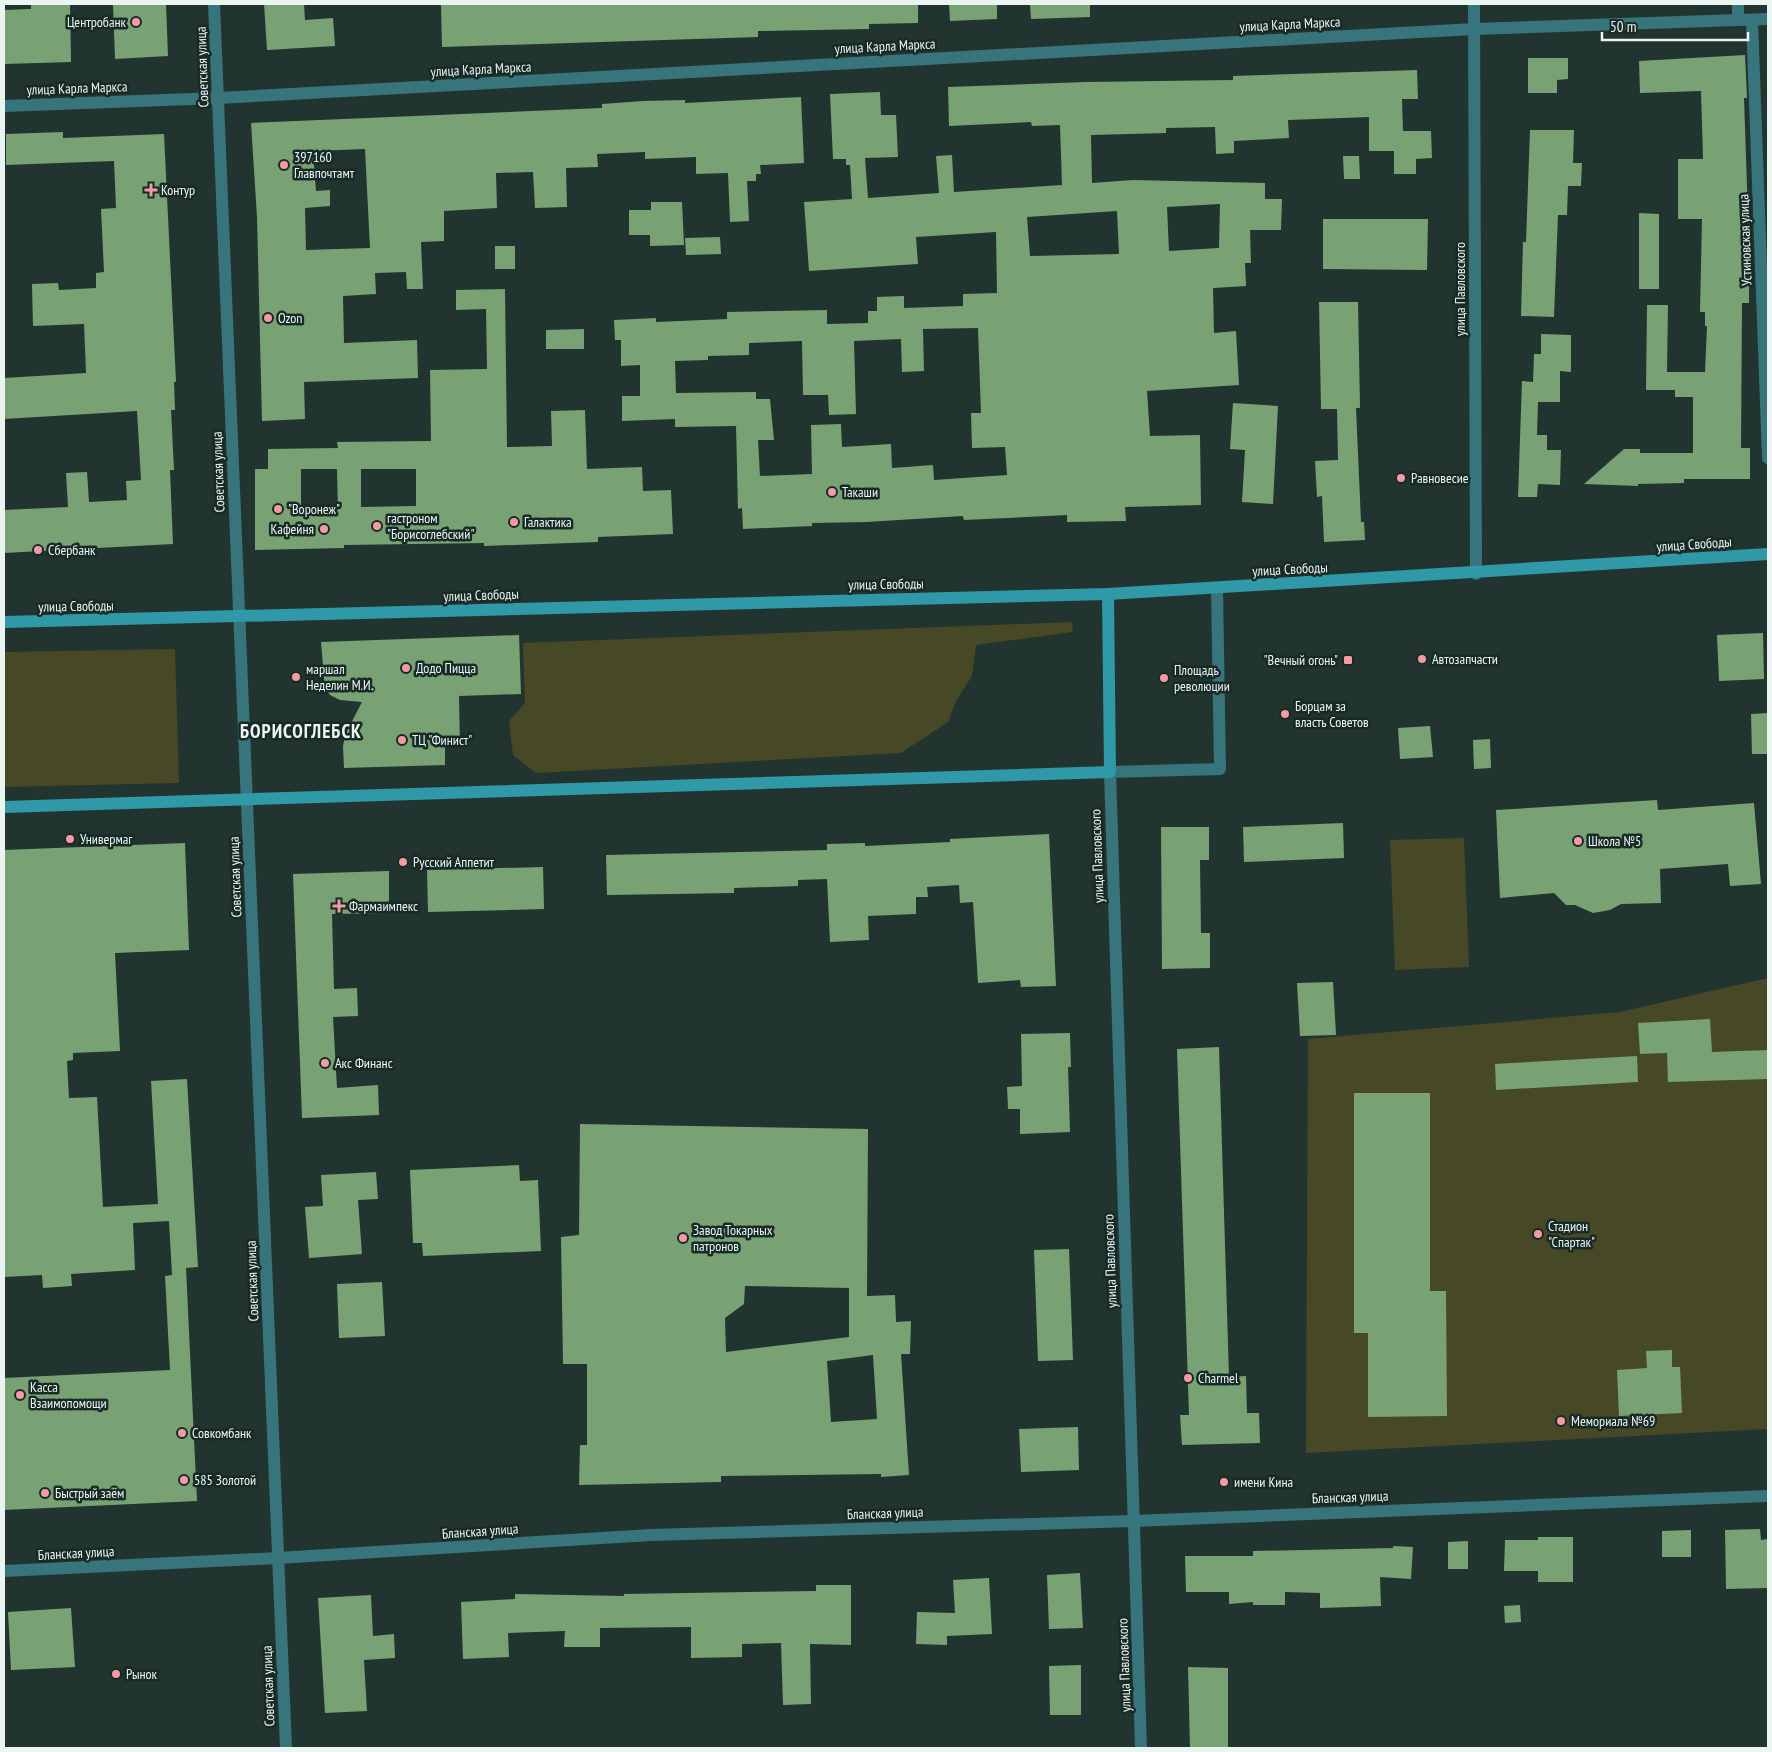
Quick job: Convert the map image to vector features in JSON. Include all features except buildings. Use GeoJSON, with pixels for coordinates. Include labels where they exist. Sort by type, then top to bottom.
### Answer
{"type":"FeatureCollection","features":[{"type":"Feature","properties":{"kind":"main road","name":"улица Свободы"},"geometry":{"type":"LineString","coordinates":[[4,622],[1108,594],[1476,574],[1768,554]]}},
{"type":"Feature","properties":{"kind":"main road"},"geometry":{"type":"LineString","coordinates":[[4,807],[247,801],[1110,772],[1108,594]]}},
{"type":"Feature","properties":{"kind":"street","name":"Советская улица"},"geometry":{"type":"LineString","coordinates":[[214,4],[286,1748]]}},
{"type":"Feature","properties":{"kind":"street","name":"улица Павловского"},"geometry":{"type":"LineString","coordinates":[[1474,4],[1476,574]]}},
{"type":"Feature","properties":{"kind":"street"},"geometry":{"type":"LineString","coordinates":[[1738,4],[1738,20]]}},
{"type":"Feature","properties":{"kind":"street","name":"улица Карла Маркса"},"geometry":{"type":"LineString","coordinates":[[4,106],[218,98],[1474,29],[1768,19]]}},
{"type":"Feature","properties":{"kind":"street","name":"Устиновская улица"},"geometry":{"type":"LineString","coordinates":[[1752,20],[1768,458]]}},
{"type":"Feature","properties":{"kind":"street"},"geometry":{"type":"LineString","coordinates":[[1110,772],[1220,769],[1217,588]]}},
{"type":"Feature","properties":{"kind":"street","name":"улица Павловского"},"geometry":{"type":"LineString","coordinates":[[1110,772],[1142,1748]]}},
{"type":"Feature","properties":{"kind":"street","name":"Бланская улица"},"geometry":{"type":"LineString","coordinates":[[4,1571],[278,1558],[651,1535],[1134,1521],[1768,1496]]}},
{"type":"Feature","properties":{"kind":"green space"},"geometry":{"type":"Polygon","coordinates":[[[1072,622],[1073,632],[976,645],[972,676],[956,701],[948,722],[901,753],[536,773],[513,755],[509,721],[525,703],[523,643],[1072,622]]]}},
{"type":"Feature","properties":{"kind":"green space"},"geometry":{"type":"Polygon","coordinates":[[[175,649],[179,783],[4,787],[4,652],[175,649]]]}},
{"type":"Feature","properties":{"kind":"green space"},"geometry":{"type":"Polygon","coordinates":[[[1464,838],[1469,967],[1395,970],[1390,840],[1464,838]]]}},
{"type":"Feature","properties":{"kind":"green space","name":"Стадион \"Спартак\""},"geometry":{"type":"Polygon","coordinates":[[[1768,978],[1768,1429],[1306,1453],[1308,1039],[1620,1012],[1768,978]]]}},
{"type":"Feature","properties":{"kind":"place","name":"Центробанк"},"geometry":{"type":"Point","coordinates":[136,22]}},
{"type":"Feature","properties":{"kind":"place","name":"397160 Главпочтамт"},"geometry":{"type":"Point","coordinates":[284,165]}},
{"type":"Feature","properties":{"kind":"place","name":"Контур"},"geometry":{"type":"Point","coordinates":[151,190]}},
{"type":"Feature","properties":{"kind":"place","name":"Ozon"},"geometry":{"type":"Point","coordinates":[268,318]}},
{"type":"Feature","properties":{"kind":"place","name":"Равновесие"},"geometry":{"type":"Point","coordinates":[1401,478]}},
{"type":"Feature","properties":{"kind":"place","name":"Такаши"},"geometry":{"type":"Point","coordinates":[832,492]}},
{"type":"Feature","properties":{"kind":"place","name":"\"Воронеж\""},"geometry":{"type":"Point","coordinates":[278,509]}},
{"type":"Feature","properties":{"kind":"place","name":"Галактика"},"geometry":{"type":"Point","coordinates":[514,522]}},
{"type":"Feature","properties":{"kind":"place","name":"гастроном \"Борисоглебский\""},"geometry":{"type":"Point","coordinates":[377,526]}},
{"type":"Feature","properties":{"kind":"place","name":"Кафейня"},"geometry":{"type":"Point","coordinates":[324,529]}},
{"type":"Feature","properties":{"kind":"place","name":"Сбербанк"},"geometry":{"type":"Point","coordinates":[38,550]}},
{"type":"Feature","properties":{"kind":"place","name":"Автозапчасти"},"geometry":{"type":"Point","coordinates":[1422,659]}},
{"type":"Feature","properties":{"kind":"place","name":"\"Вечный огонь\""},"geometry":{"type":"Point","coordinates":[1348,660]}},
{"type":"Feature","properties":{"kind":"place","name":"Додо Пицца"},"geometry":{"type":"Point","coordinates":[406,668]}},
{"type":"Feature","properties":{"kind":"place","name":"маршал Неделин М.И."},"geometry":{"type":"Point","coordinates":[296,677]}},
{"type":"Feature","properties":{"kind":"place","name":"Площадь революции"},"geometry":{"type":"Point","coordinates":[1164,678]}},
{"type":"Feature","properties":{"kind":"place","name":"Борцам за власть Советов"},"geometry":{"type":"Point","coordinates":[1285,714]}},
{"type":"Feature","properties":{"kind":"place","name":"ТЦ \"Финист\""},"geometry":{"type":"Point","coordinates":[402,740]}},
{"type":"Feature","properties":{"kind":"place","name":"Универмаг"},"geometry":{"type":"Point","coordinates":[70,839]}},
{"type":"Feature","properties":{"kind":"place","name":"Школа №5"},"geometry":{"type":"Point","coordinates":[1578,841]}},
{"type":"Feature","properties":{"kind":"place","name":"Русский Аппетит"},"geometry":{"type":"Point","coordinates":[403,862]}},
{"type":"Feature","properties":{"kind":"place","name":"Фармаимпекс"},"geometry":{"type":"Point","coordinates":[339,906]}},
{"type":"Feature","properties":{"kind":"place","name":"Акс Финанс"},"geometry":{"type":"Point","coordinates":[325,1063]}},
{"type":"Feature","properties":{"kind":"place","name":"Стадион \"Спартак\""},"geometry":{"type":"Point","coordinates":[1538,1234]}},
{"type":"Feature","properties":{"kind":"place","name":"Завод Токарных патронов"},"geometry":{"type":"Point","coordinates":[683,1238]}},
{"type":"Feature","properties":{"kind":"place","name":"Charmel"},"geometry":{"type":"Point","coordinates":[1188,1378]}},
{"type":"Feature","properties":{"kind":"place","name":"Касса Взаимопомощи"},"geometry":{"type":"Point","coordinates":[20,1395]}},
{"type":"Feature","properties":{"kind":"place","name":"Мемориала №69"},"geometry":{"type":"Point","coordinates":[1561,1421]}},
{"type":"Feature","properties":{"kind":"place","name":"Совкомбанк"},"geometry":{"type":"Point","coordinates":[182,1433]}},
{"type":"Feature","properties":{"kind":"place","name":"585 Золотой"},"geometry":{"type":"Point","coordinates":[184,1480]}},
{"type":"Feature","properties":{"kind":"place","name":"имени Кина"},"geometry":{"type":"Point","coordinates":[1224,1482]}},
{"type":"Feature","properties":{"kind":"place","name":"Быстрый заём"},"geometry":{"type":"Point","coordinates":[45,1493]}},
{"type":"Feature","properties":{"kind":"place","name":"Рынок"},"geometry":{"type":"Point","coordinates":[116,1674]}},
{"type":"Feature","properties":{"kind":"district","name":"БОРИСОГЛЕБСК"},"geometry":{"type":"Point","coordinates":[301,731]}}]}
